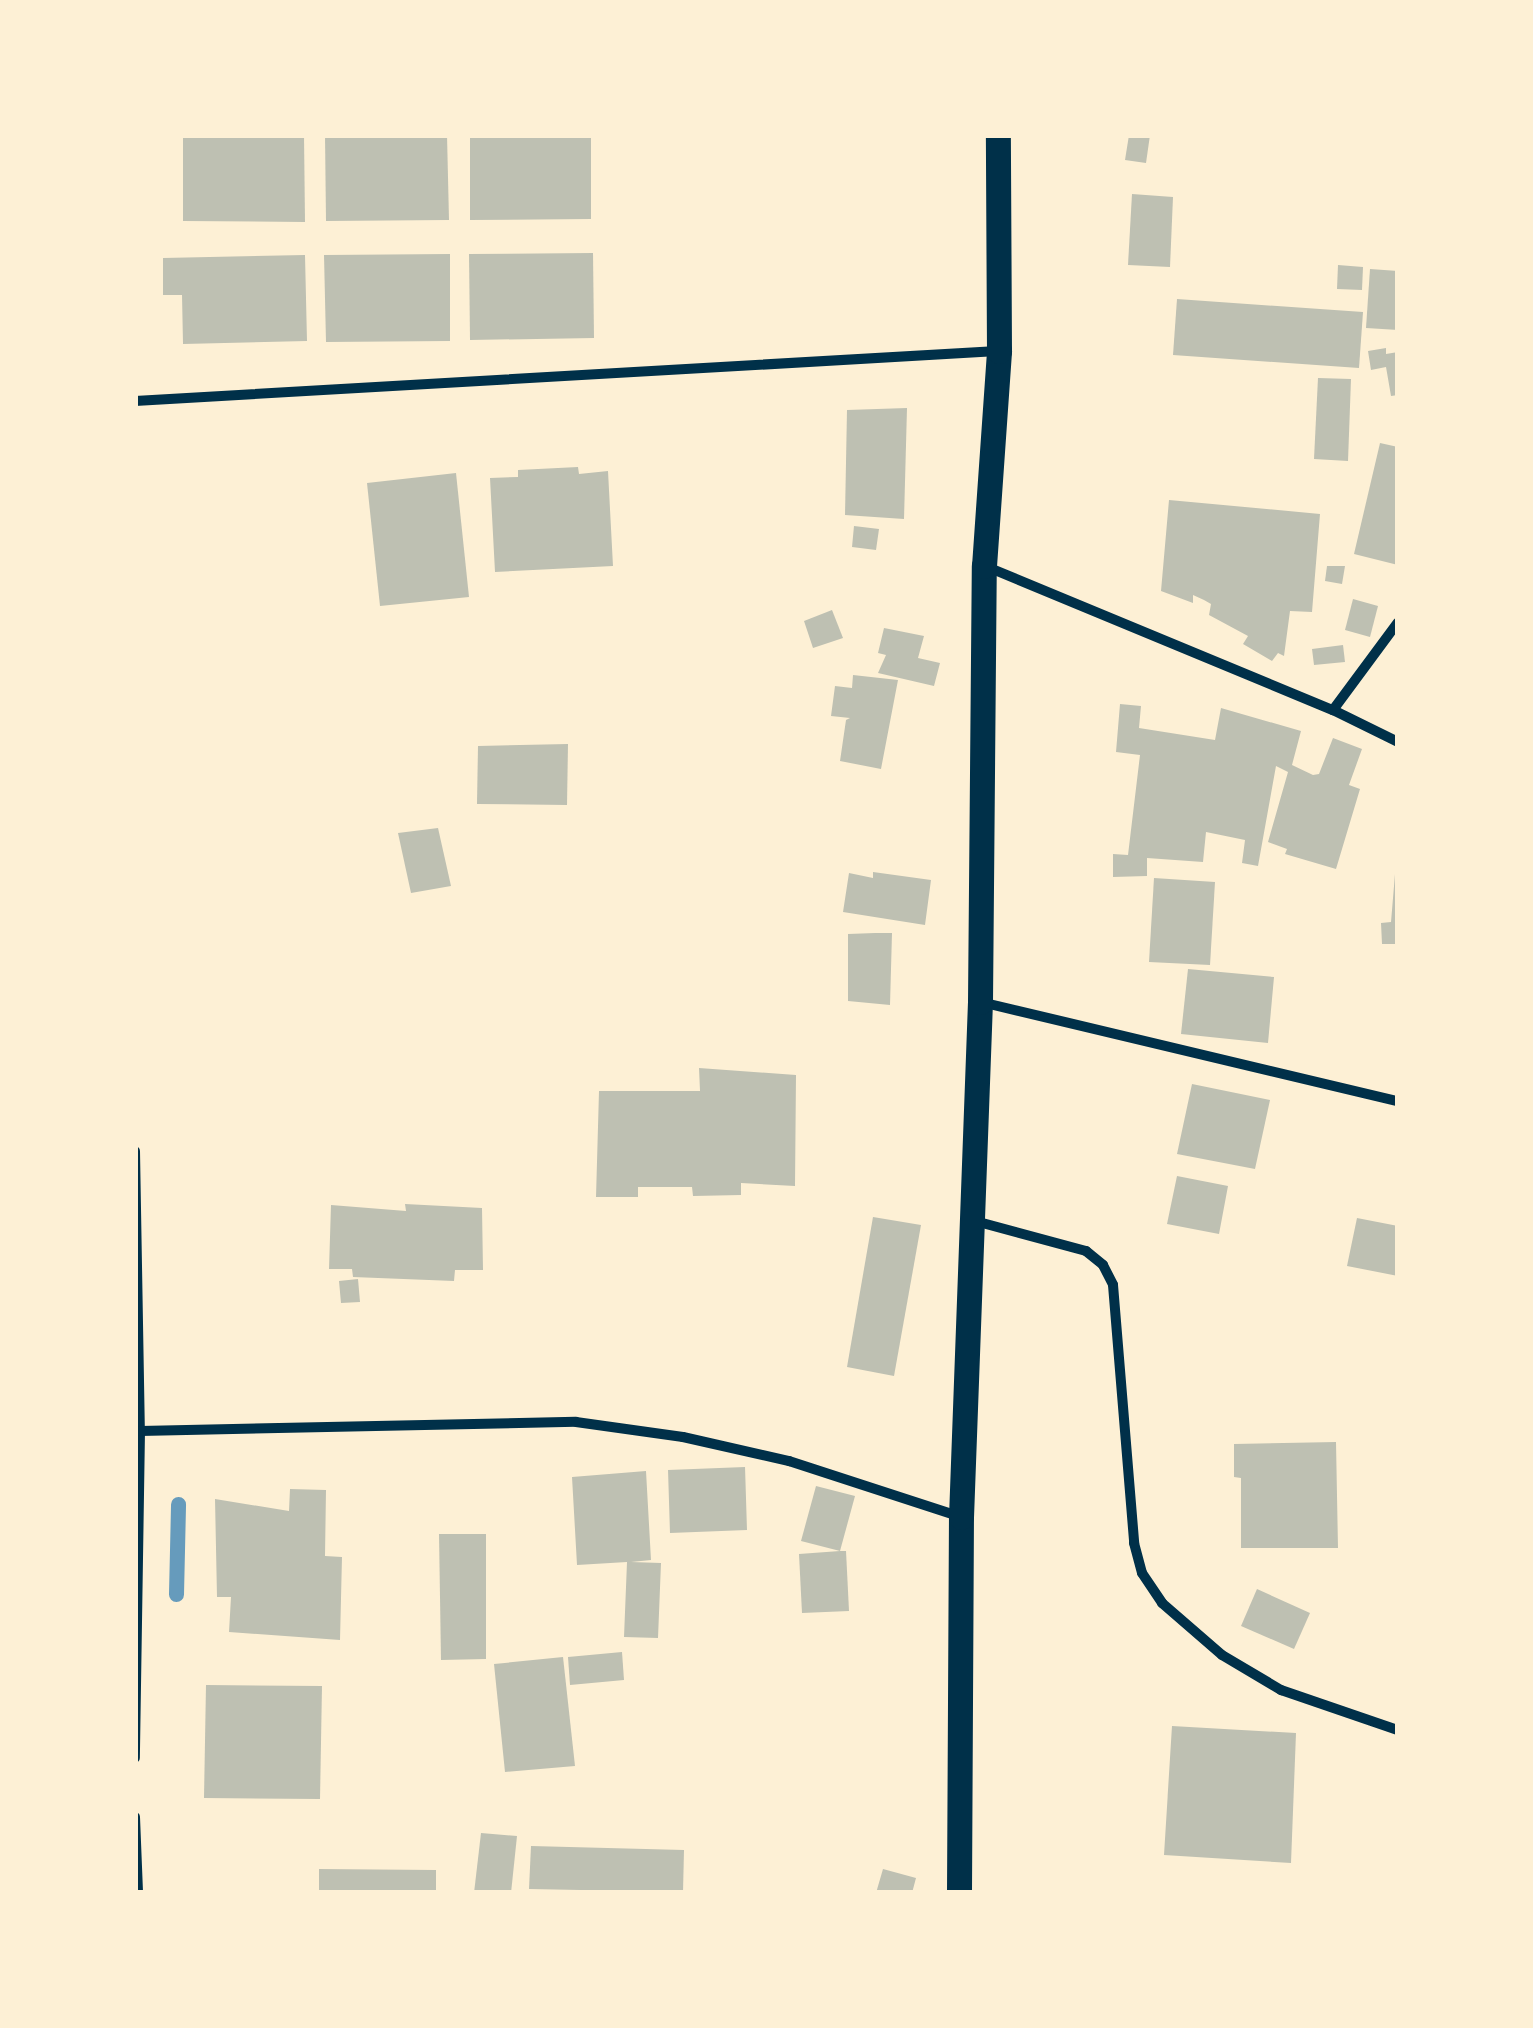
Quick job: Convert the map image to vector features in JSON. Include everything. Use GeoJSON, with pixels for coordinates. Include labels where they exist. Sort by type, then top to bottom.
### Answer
{"type":"FeatureCollection","features":[{"type":"Feature","properties":{"kind":"main road"},"geometry":{"type":"LineString","coordinates":[[959,1893],[962,1517],[980,1002],[984,566],[999,351],[998,135]]}},
{"type":"Feature","properties":{"kind":"street"},"geometry":{"type":"LineString","coordinates":[[135,401],[999,351]]}},
{"type":"Feature","properties":{"kind":"street"},"geometry":{"type":"LineString","coordinates":[[984,566],[1333,710],[1398,742]]}},
{"type":"Feature","properties":{"kind":"street"},"geometry":{"type":"LineString","coordinates":[[1333,710],[1398,622]]}},
{"type":"Feature","properties":{"kind":"street"},"geometry":{"type":"LineString","coordinates":[[980,1002],[1398,1101]]}},
{"type":"Feature","properties":{"kind":"street"},"geometry":{"type":"LineString","coordinates":[[135,1151],[140,1431],[135,1758]]}},
{"type":"Feature","properties":{"kind":"street"},"geometry":{"type":"LineString","coordinates":[[970,1220],[1086,1251],[1103,1264],[1113,1285],[1134,1544],[1142,1574],[1162,1603],[1222,1655],[1281,1690],[1398,1730]]}},
{"type":"Feature","properties":{"kind":"street"},"geometry":{"type":"LineString","coordinates":[[140,1431],[576,1422],[683,1437],[789,1462],[962,1517]]}},
{"type":"Feature","properties":{"kind":"street"},"geometry":{"type":"LineString","coordinates":[[135,1818],[138,1893]]}},
{"type":"Feature","properties":{"kind":"building"},"geometry":{"type":"Polygon","coordinates":[[[183,135],[304,135],[305,222],[183,221],[183,135]]]}},
{"type":"Feature","properties":{"kind":"building"},"geometry":{"type":"Polygon","coordinates":[[[325,135],[447,135],[449,220],[326,221],[325,135]]]}},
{"type":"Feature","properties":{"kind":"building"},"geometry":{"type":"Polygon","coordinates":[[[470,135],[591,135],[591,219],[470,220],[470,135]]]}},
{"type":"Feature","properties":{"kind":"building"},"geometry":{"type":"Polygon","coordinates":[[[1129,135],[1150,135],[1146,163],[1125,160],[1129,135]]]}},
{"type":"Feature","properties":{"kind":"building"},"geometry":{"type":"Polygon","coordinates":[[[1132,194],[1173,197],[1170,267],[1128,265],[1132,194]]]}},
{"type":"Feature","properties":{"kind":"building"},"geometry":{"type":"Polygon","coordinates":[[[593,253],[594,338],[470,340],[469,254],[593,253]]]}},
{"type":"Feature","properties":{"kind":"building"},"geometry":{"type":"Polygon","coordinates":[[[450,254],[450,341],[326,342],[324,255],[450,254]]]}},
{"type":"Feature","properties":{"kind":"building"},"geometry":{"type":"Polygon","coordinates":[[[305,255],[307,341],[183,344],[182,295],[163,295],[163,258],[305,255]]]}},
{"type":"Feature","properties":{"kind":"building"},"geometry":{"type":"Polygon","coordinates":[[[1338,265],[1363,267],[1362,290],[1337,289],[1338,265]]]}},
{"type":"Feature","properties":{"kind":"building"},"geometry":{"type":"Polygon","coordinates":[[[1370,269],[1398,271],[1398,330],[1366,328],[1370,269]]]}},
{"type":"Feature","properties":{"kind":"building"},"geometry":{"type":"Polygon","coordinates":[[[1177,299],[1363,312],[1359,368],[1173,355],[1177,299]]]}},
{"type":"Feature","properties":{"kind":"building"},"geometry":{"type":"Polygon","coordinates":[[[1386,348],[1386,354],[1398,352],[1398,395],[1391,396],[1386,367],[1371,370],[1368,351],[1386,348]]]}},
{"type":"Feature","properties":{"kind":"building"},"geometry":{"type":"Polygon","coordinates":[[[1318,378],[1351,379],[1348,461],[1314,459],[1318,378]]]}},
{"type":"Feature","properties":{"kind":"building"},"geometry":{"type":"Polygon","coordinates":[[[907,408],[904,519],[845,515],[847,410],[907,408]]]}},
{"type":"Feature","properties":{"kind":"building"},"geometry":{"type":"Polygon","coordinates":[[[1380,443],[1398,447],[1398,565],[1354,554],[1380,443]]]}},
{"type":"Feature","properties":{"kind":"building"},"geometry":{"type":"Polygon","coordinates":[[[578,467],[579,474],[608,471],[613,566],[495,572],[490,478],[518,477],[518,470],[578,467]]]}},
{"type":"Feature","properties":{"kind":"building"},"geometry":{"type":"Polygon","coordinates":[[[456,473],[469,597],[380,606],[367,483],[456,473]]]}},
{"type":"Feature","properties":{"kind":"building"},"geometry":{"type":"Polygon","coordinates":[[[1169,500],[1320,514],[1312,612],[1290,611],[1284,656],[1278,653],[1272,661],[1243,644],[1248,636],[1209,615],[1211,604],[1204,600],[1193,595],[1193,603],[1161,591],[1169,500]]]}},
{"type":"Feature","properties":{"kind":"building"},"geometry":{"type":"Polygon","coordinates":[[[854,526],[879,529],[876,550],[852,547],[854,526]]]}},
{"type":"Feature","properties":{"kind":"building"},"geometry":{"type":"Polygon","coordinates":[[[1327,566],[1345,566],[1342,584],[1325,581],[1327,566]]]}},
{"type":"Feature","properties":{"kind":"building"},"geometry":{"type":"Polygon","coordinates":[[[1353,599],[1378,606],[1370,637],[1345,630],[1353,599]]]}},
{"type":"Feature","properties":{"kind":"building"},"geometry":{"type":"Polygon","coordinates":[[[832,610],[843,638],[813,648],[804,621],[832,610]]]}},
{"type":"Feature","properties":{"kind":"building"},"geometry":{"type":"Polygon","coordinates":[[[884,628],[924,636],[918,658],[940,663],[934,686],[878,673],[886,655],[878,653],[884,628]]]}},
{"type":"Feature","properties":{"kind":"building"},"geometry":{"type":"Polygon","coordinates":[[[1343,645],[1345,662],[1314,665],[1312,649],[1343,645]]]}},
{"type":"Feature","properties":{"kind":"building"},"geometry":{"type":"Polygon","coordinates":[[[853,675],[898,680],[881,769],[840,761],[846,720],[850,718],[831,716],[835,686],[852,688],[853,675]]]}},
{"type":"Feature","properties":{"kind":"building"},"geometry":{"type":"Polygon","coordinates":[[[1120,704],[1141,706],[1139,728],[1215,740],[1221,708],[1301,731],[1292,765],[1313,775],[1319,774],[1333,738],[1362,749],[1349,785],[1360,789],[1336,869],[1285,854],[1287,849],[1268,842],[1288,772],[1276,766],[1258,866],[1242,863],[1245,840],[1206,832],[1203,862],[1147,858],[1147,876],[1113,877],[1113,854],[1128,855],[1140,755],[1116,752],[1120,704]]]}},
{"type":"Feature","properties":{"kind":"building"},"geometry":{"type":"Polygon","coordinates":[[[568,744],[567,805],[477,804],[478,746],[568,744]]]}},
{"type":"Feature","properties":{"kind":"building"},"geometry":{"type":"Polygon","coordinates":[[[438,828],[451,886],[411,893],[398,833],[438,828]]]}},
{"type":"Feature","properties":{"kind":"building"},"geometry":{"type":"Polygon","coordinates":[[[873,872],[931,880],[925,925],[843,912],[849,873],[873,878],[873,872]]]}},
{"type":"Feature","properties":{"kind":"building"},"geometry":{"type":"Polygon","coordinates":[[[1395,874],[1398,944],[1382,944],[1381,923],[1391,922],[1395,874]]]}},
{"type":"Feature","properties":{"kind":"building"},"geometry":{"type":"Polygon","coordinates":[[[1154,878],[1215,882],[1210,965],[1149,962],[1154,878]]]}},
{"type":"Feature","properties":{"kind":"building"},"geometry":{"type":"Polygon","coordinates":[[[892,933],[890,1005],[848,1001],[848,934],[892,933]]]}},
{"type":"Feature","properties":{"kind":"building"},"geometry":{"type":"Polygon","coordinates":[[[1188,969],[1274,977],[1268,1043],[1181,1034],[1188,969]]]}},
{"type":"Feature","properties":{"kind":"building"},"geometry":{"type":"Polygon","coordinates":[[[699,1068],[796,1075],[795,1186],[741,1183],[741,1195],[693,1196],[692,1187],[638,1187],[638,1197],[596,1197],[599,1091],[700,1091],[699,1068]]]}},
{"type":"Feature","properties":{"kind":"building"},"geometry":{"type":"Polygon","coordinates":[[[1192,1084],[1270,1100],[1255,1169],[1177,1154],[1192,1084]]]}},
{"type":"Feature","properties":{"kind":"building"},"geometry":{"type":"Polygon","coordinates":[[[1177,1176],[1228,1186],[1219,1234],[1167,1224],[1177,1176]]]}},
{"type":"Feature","properties":{"kind":"building"},"geometry":{"type":"Polygon","coordinates":[[[405,1204],[482,1208],[483,1270],[455,1270],[454,1281],[353,1277],[352,1269],[329,1269],[331,1205],[406,1211],[405,1204]]]}},
{"type":"Feature","properties":{"kind":"building"},"geometry":{"type":"Polygon","coordinates":[[[873,1217],[921,1225],[894,1376],[847,1367],[873,1217]]]}},
{"type":"Feature","properties":{"kind":"building"},"geometry":{"type":"Polygon","coordinates":[[[1357,1218],[1398,1226],[1398,1276],[1347,1266],[1357,1218]]]}},
{"type":"Feature","properties":{"kind":"building"},"geometry":{"type":"Polygon","coordinates":[[[358,1279],[360,1302],[341,1303],[339,1281],[358,1279]]]}},
{"type":"Feature","properties":{"kind":"building"},"geometry":{"type":"Polygon","coordinates":[[[1336,1442],[1338,1548],[1241,1548],[1241,1478],[1234,1477],[1234,1444],[1336,1442]]]}},
{"type":"Feature","properties":{"kind":"building"},"geometry":{"type":"Polygon","coordinates":[[[745,1467],[747,1530],[670,1533],[668,1470],[745,1467]]]}},
{"type":"Feature","properties":{"kind":"building"},"geometry":{"type":"Polygon","coordinates":[[[646,1471],[651,1560],[631,1562],[661,1563],[658,1638],[624,1637],[627,1562],[577,1565],[572,1477],[646,1471]]]}},
{"type":"Feature","properties":{"kind":"building"},"geometry":{"type":"Polygon","coordinates":[[[816,1486],[855,1496],[840,1551],[801,1541],[816,1486]]]}},
{"type":"Feature","properties":{"kind":"building"},"geometry":{"type":"Polygon","coordinates":[[[290,1489],[326,1490],[325,1556],[342,1557],[340,1640],[229,1632],[231,1597],[217,1597],[215,1499],[289,1511],[290,1489]]]}},
{"type":"Feature","properties":{"kind":"building"},"geometry":{"type":"Polygon","coordinates":[[[439,1534],[486,1534],[486,1659],[441,1660],[439,1534]]]}},
{"type":"Feature","properties":{"kind":"building"},"geometry":{"type":"Polygon","coordinates":[[[846,1551],[849,1611],[802,1613],[799,1554],[846,1551]]]}},
{"type":"Feature","properties":{"kind":"building"},"geometry":{"type":"Polygon","coordinates":[[[1257,1589],[1310,1613],[1294,1649],[1241,1626],[1257,1589]]]}},
{"type":"Feature","properties":{"kind":"building"},"geometry":{"type":"Polygon","coordinates":[[[622,1652],[624,1680],[570,1685],[568,1657],[622,1652]]]}},
{"type":"Feature","properties":{"kind":"building"},"geometry":{"type":"Polygon","coordinates":[[[563,1657],[575,1766],[505,1772],[494,1664],[563,1657]]]}},
{"type":"Feature","properties":{"kind":"building"},"geometry":{"type":"Polygon","coordinates":[[[206,1685],[322,1686],[320,1799],[204,1798],[206,1685]]]}},
{"type":"Feature","properties":{"kind":"building"},"geometry":{"type":"Polygon","coordinates":[[[1172,1726],[1296,1733],[1291,1863],[1164,1855],[1172,1726]]]}},
{"type":"Feature","properties":{"kind":"building"},"geometry":{"type":"Polygon","coordinates":[[[481,1833],[517,1836],[511,1893],[474,1893],[481,1833]]]}},
{"type":"Feature","properties":{"kind":"building"},"geometry":{"type":"Polygon","coordinates":[[[531,1846],[684,1850],[683,1892],[529,1889],[531,1846]]]}},
{"type":"Feature","properties":{"kind":"building"},"geometry":{"type":"Polygon","coordinates":[[[319,1869],[436,1870],[436,1893],[319,1893],[319,1869]]]}},
{"type":"Feature","properties":{"kind":"building"},"geometry":{"type":"Polygon","coordinates":[[[883,1869],[916,1878],[912,1893],[876,1893],[883,1869]]]}},
{"type":"Feature","properties":{"kind":"waterway"},"geometry":{"type":"LineString","coordinates":[[176,1594],[178,1504]]}}]}
